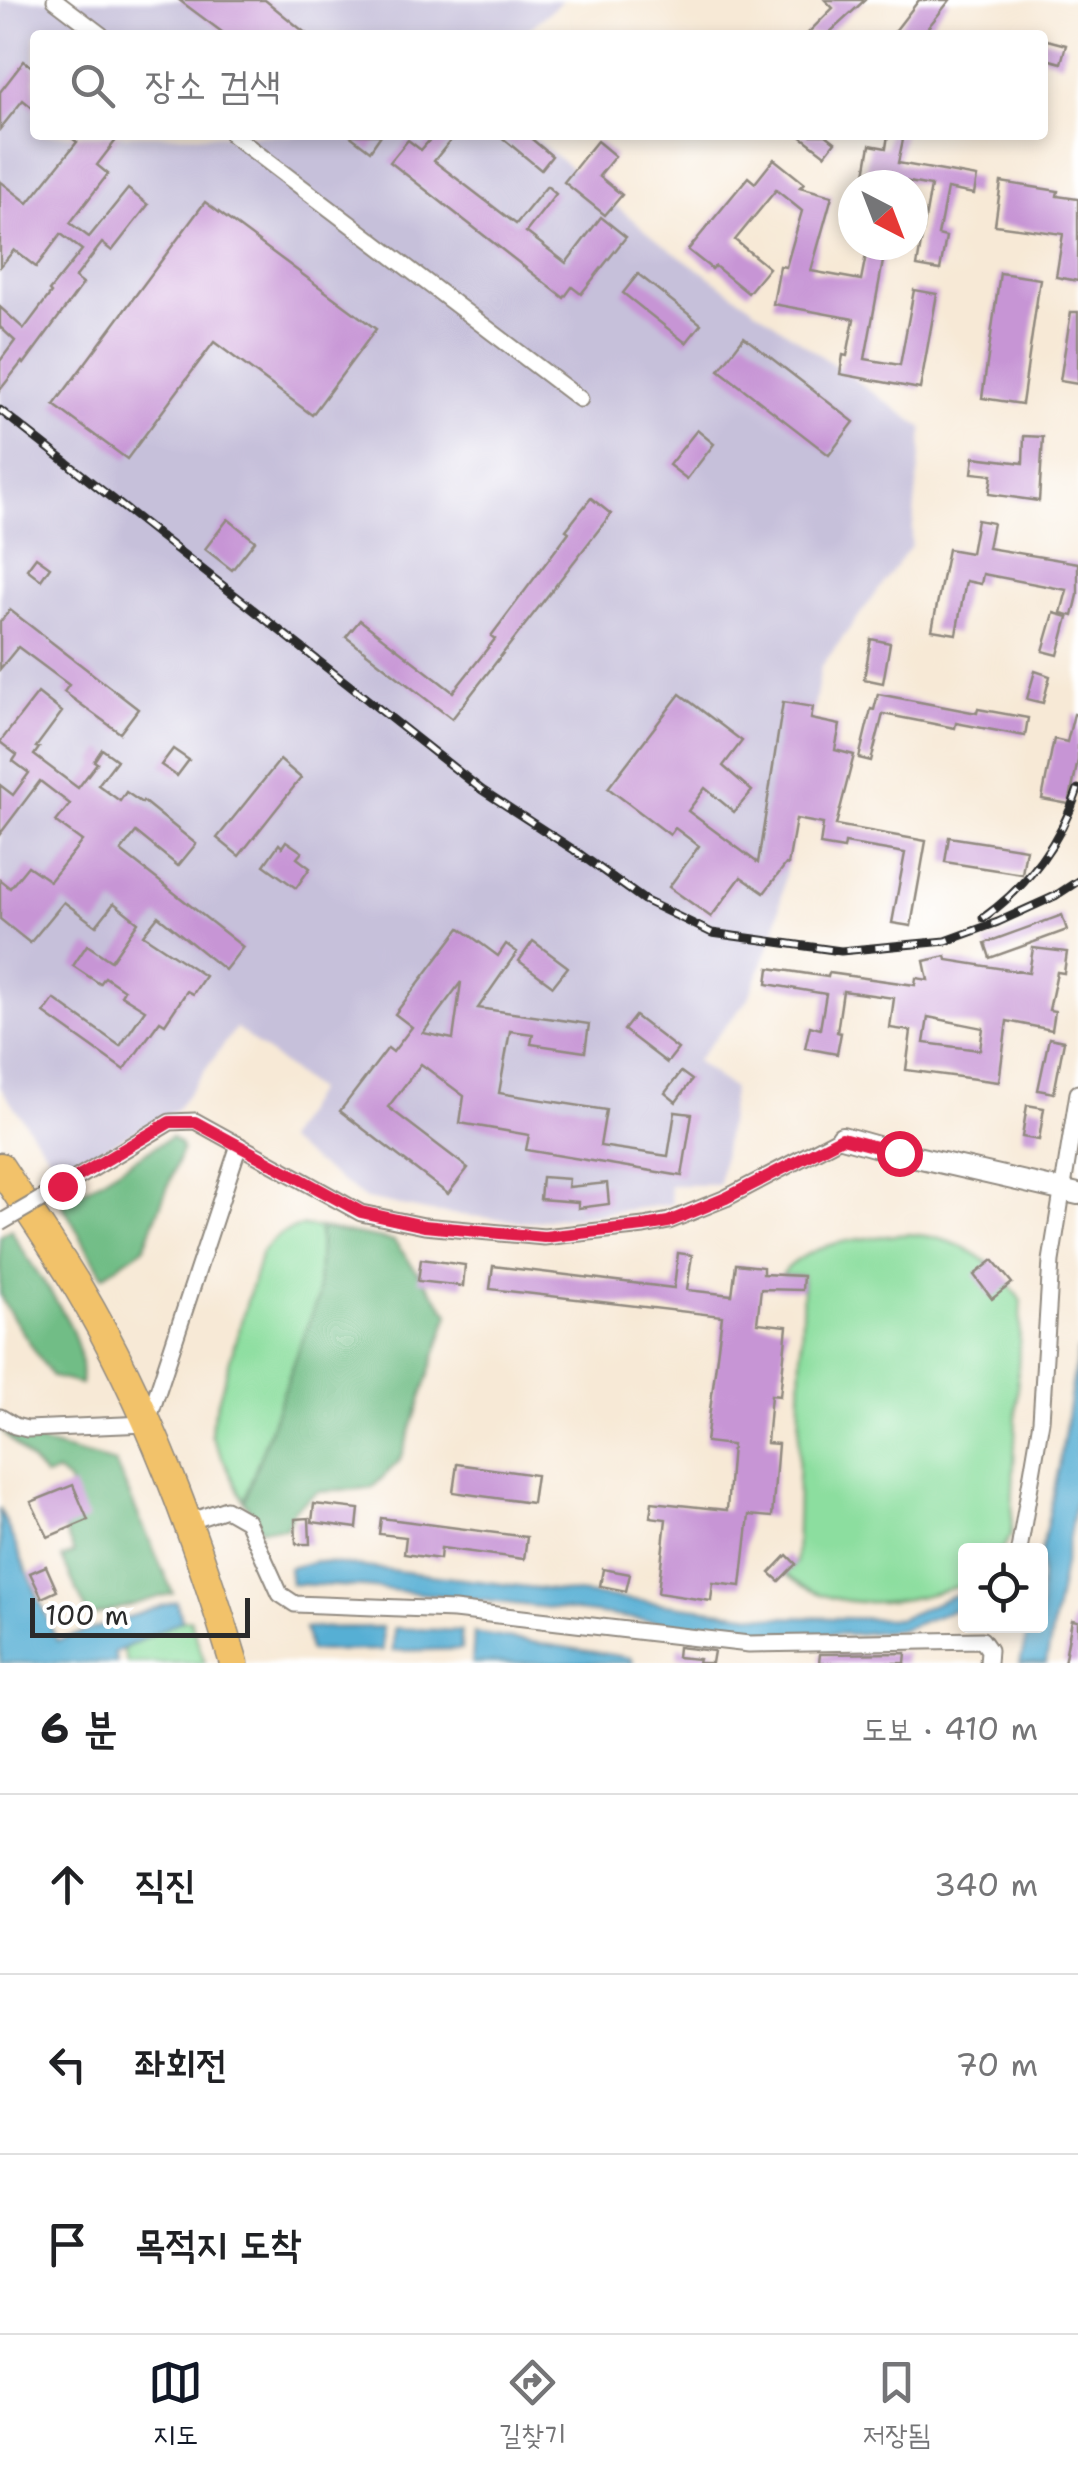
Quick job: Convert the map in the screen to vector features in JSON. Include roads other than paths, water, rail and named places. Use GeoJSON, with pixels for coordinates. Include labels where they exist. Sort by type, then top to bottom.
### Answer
{"type":"FeatureCollection","features":[{"type":"Feature","properties":{"kind":"highway"},"geometry":{"type":"LineString","coordinates":[[0,1167],[80,1290],[119,1363],[188,1522],[234,1663]]}},
{"type":"Feature","properties":{"kind":"street"},"geometry":{"type":"LineString","coordinates":[[55,0],[94,30]]}},
{"type":"Feature","properties":{"kind":"street"},"geometry":{"type":"LineString","coordinates":[[240,140],[580,399]]}},
{"type":"Feature","properties":{"kind":"street"},"geometry":{"type":"LineString","coordinates":[[1020,1543],[1041,1421],[1052,1261],[1070,1193],[1078,1093]]}},
{"type":"Feature","properties":{"kind":"street"},"geometry":{"type":"LineString","coordinates":[[0,1223],[170,1122],[195,1122],[361,1212],[424,1226],[544,1237],[668,1222],[726,1198],[842,1138],[1070,1193]]}},
{"type":"Feature","properties":{"kind":"street"},"geometry":{"type":"LineString","coordinates":[[0,1417],[27,1429],[147,1424],[239,1145]]}},
{"type":"Feature","properties":{"kind":"street"},"geometry":{"type":"LineString","coordinates":[[188,1522],[226,1509],[247,1521],[280,1594],[295,1604],[454,1610],[748,1644],[982,1640],[989,1650],[988,1663]]}},
{"type":"Feature","properties":{"kind":"water"},"geometry":{"type":"Polygon","coordinates":[[[1078,1349],[1078,1487],[1050,1642],[1046,1663],[1020,1663],[1027,1633],[1048,1633],[1048,1543],[1043,1543],[1078,1349]]]}},
{"type":"Feature","properties":{"kind":"water"},"geometry":{"type":"Polygon","coordinates":[[[0,1509],[57,1641],[176,1601],[182,1620],[114,1653],[117,1663],[0,1663],[0,1509]]]}},
{"type":"Feature","properties":{"kind":"water"},"geometry":{"type":"Polygon","coordinates":[[[316,1561],[771,1617],[899,1619],[958,1595],[958,1609],[900,1630],[768,1634],[365,1587],[291,1584],[289,1568],[316,1561]]]}},
{"type":"Feature","properties":{"kind":"water"},"geometry":{"type":"Polygon","coordinates":[[[382,1627],[383,1650],[309,1651],[305,1628],[382,1627]]]}},
{"type":"Feature","properties":{"kind":"water"},"geometry":{"type":"Polygon","coordinates":[[[394,1628],[461,1631],[461,1649],[393,1651],[394,1628]]]}},
{"type":"Feature","properties":{"kind":"water"},"geometry":{"type":"Polygon","coordinates":[[[474,1633],[632,1658],[633,1663],[472,1663],[474,1633]]]}},
{"type":"Feature","properties":{"kind":"railway"},"geometry":{"type":"LineString","coordinates":[[0,410],[482,790],[644,900],[712,933],[841,951],[946,941],[998,922],[1078,881]]}},
{"type":"Feature","properties":{"kind":"railway"},"geometry":{"type":"LineString","coordinates":[[983,918],[1014,892],[1041,861],[1062,827],[1078,789]]}}]}
